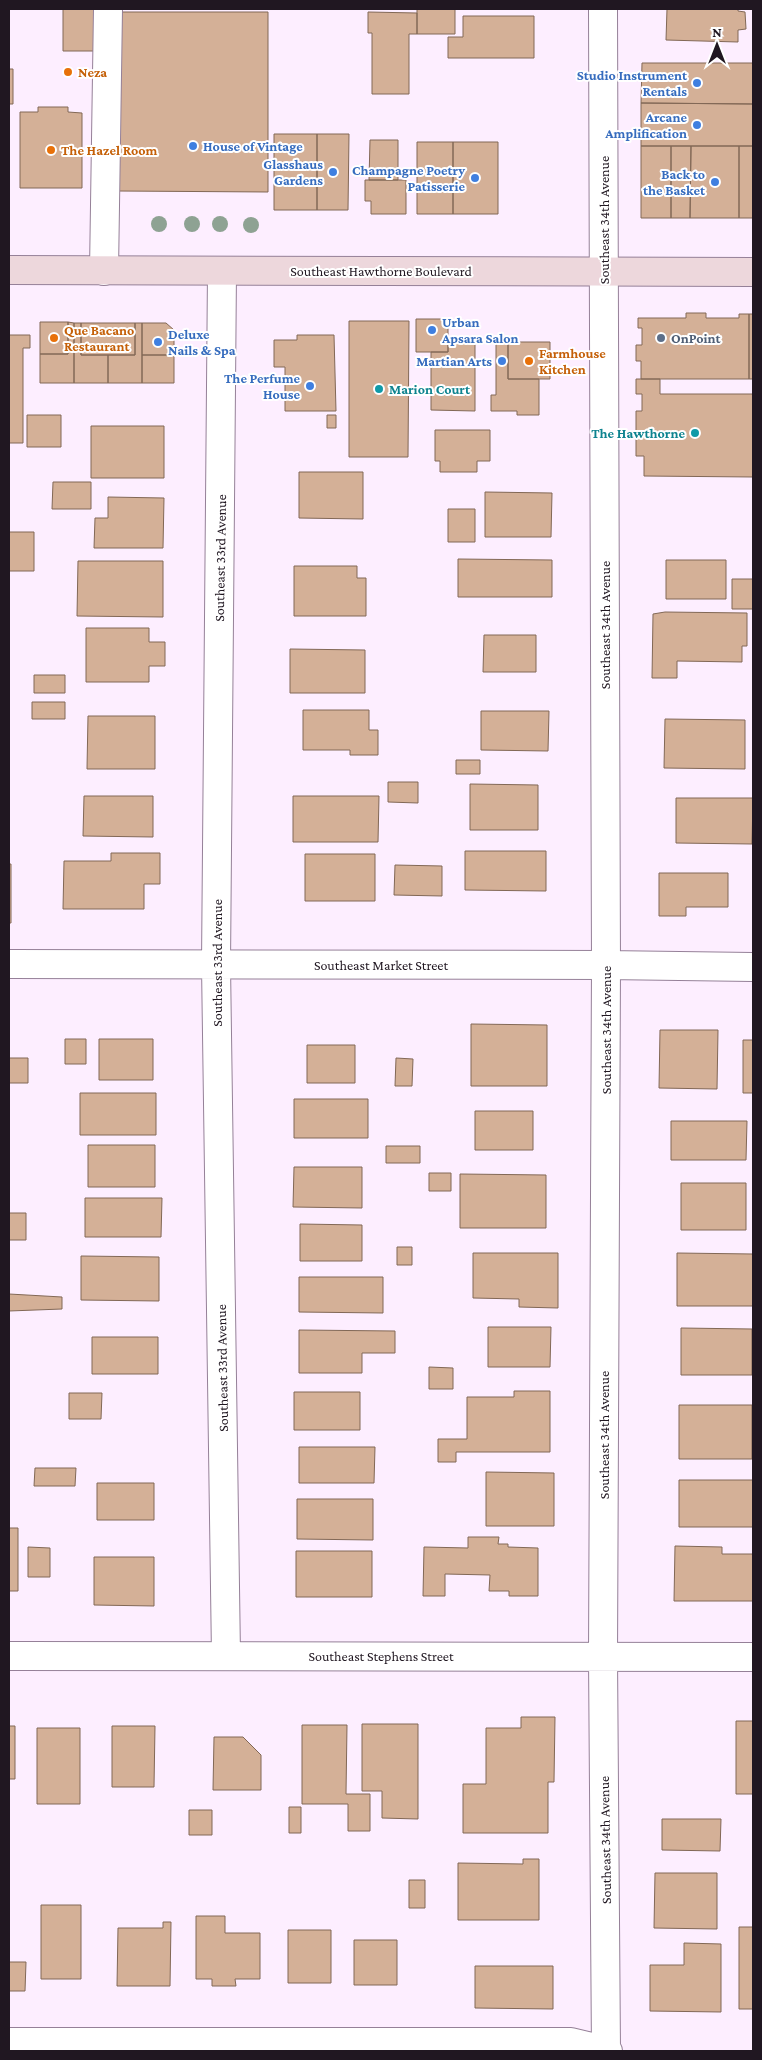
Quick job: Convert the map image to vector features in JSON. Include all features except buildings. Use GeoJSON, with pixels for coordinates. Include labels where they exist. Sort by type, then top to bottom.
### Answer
{"type":"FeatureCollection","features":[{"type":"Feature","properties":{"kind":"main road","name":"Southeast Hawthorne Boulevard"},"geometry":{"type":"LineString","coordinates":[[9,270],[753,272]]}},
{"type":"Feature","properties":{"kind":"street"},"geometry":{"type":"LineString","coordinates":[[104,271],[108,9]]}},
{"type":"Feature","properties":{"kind":"street","name":"Southeast 34th Avenue"},"geometry":{"type":"LineString","coordinates":[[603,9],[606,965],[603,1657],[607,2051]]}},
{"type":"Feature","properties":{"kind":"street","name":"Southeast 33rd Avenue"},"geometry":{"type":"LineString","coordinates":[[222,271],[216,965],[226,1656]]}},
{"type":"Feature","properties":{"kind":"street","name":"Southeast Market Street"},"geometry":{"type":"LineString","coordinates":[[9,964],[753,967]]}},
{"type":"Feature","properties":{"kind":"street","name":"Southeast Stephens Street"},"geometry":{"type":"LineString","coordinates":[[9,1656],[753,1657]]}},
{"type":"Feature","properties":{"kind":"street"},"geometry":{"type":"LineString","coordinates":[[9,2042],[571,2042],[607,2051]]}},
{"type":"Feature","properties":{"kind":"place","name":"Neza"},"geometry":{"type":"Point","coordinates":[68,72]}},
{"type":"Feature","properties":{"kind":"place","name":"Studio Instrument Rentals"},"geometry":{"type":"Point","coordinates":[697,83]}},
{"type":"Feature","properties":{"kind":"place","name":"Arcane Amplification"},"geometry":{"type":"Point","coordinates":[697,125]}},
{"type":"Feature","properties":{"kind":"place","name":"House of Vintage"},"geometry":{"type":"Point","coordinates":[193,146]}},
{"type":"Feature","properties":{"kind":"place","name":"The Hazel Room"},"geometry":{"type":"Point","coordinates":[51,150]}},
{"type":"Feature","properties":{"kind":"place","name":"Glasshaus Gardens"},"geometry":{"type":"Point","coordinates":[333,172]}},
{"type":"Feature","properties":{"kind":"place","name":"Champagne Poetry Patisserie"},"geometry":{"type":"Point","coordinates":[475,178]}},
{"type":"Feature","properties":{"kind":"place","name":"Back to the Basket"},"geometry":{"type":"Point","coordinates":[715,182]}},
{"type":"Feature","properties":{"kind":"place","name":"Urban Apsara Salon"},"geometry":{"type":"Point","coordinates":[432,330]}},
{"type":"Feature","properties":{"kind":"place","name":"Que Bacano Restaurant"},"geometry":{"type":"Point","coordinates":[54,338]}},
{"type":"Feature","properties":{"kind":"place","name":"OnPoint"},"geometry":{"type":"Point","coordinates":[661,338]}},
{"type":"Feature","properties":{"kind":"place","name":"Deluxe Nails & Spa"},"geometry":{"type":"Point","coordinates":[158,342]}},
{"type":"Feature","properties":{"kind":"place","name":"Martian Arts"},"geometry":{"type":"Point","coordinates":[502,361]}},
{"type":"Feature","properties":{"kind":"place","name":"Farmhouse Kitchen"},"geometry":{"type":"Point","coordinates":[529,361]}},
{"type":"Feature","properties":{"kind":"place","name":"The Perfume House"},"geometry":{"type":"Point","coordinates":[310,386]}},
{"type":"Feature","properties":{"kind":"place","name":"Marion Court"},"geometry":{"type":"Point","coordinates":[379,389]}},
{"type":"Feature","properties":{"kind":"place","name":"The Hawthorne"},"geometry":{"type":"Point","coordinates":[695,433]}}]}
